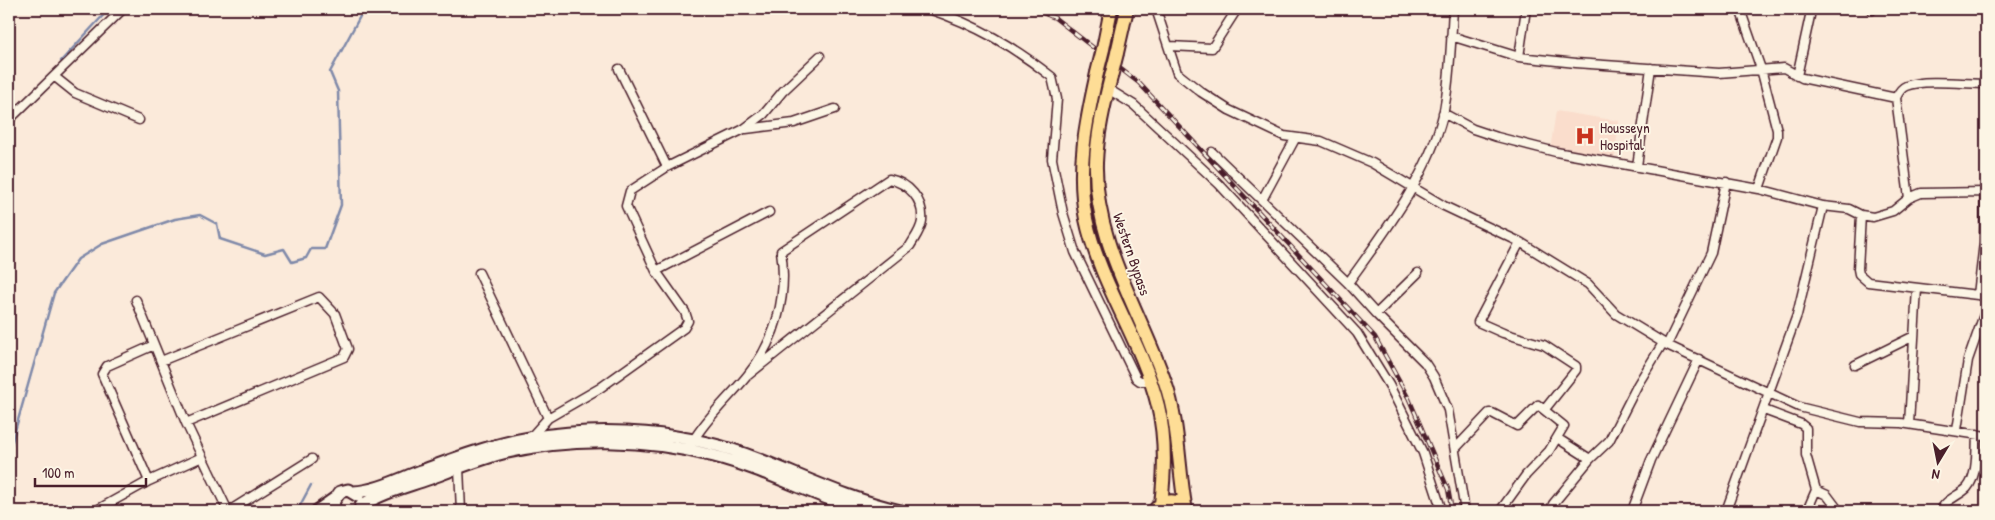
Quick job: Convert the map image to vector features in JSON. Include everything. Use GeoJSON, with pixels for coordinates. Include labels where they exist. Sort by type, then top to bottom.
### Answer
{"type":"FeatureCollection","features":[{"type":"Feature","properties":{"kind":"main road","name":"Western Bypass"},"geometry":{"type":"LineString","coordinates":[[1111,9],[1081,159],[1082,187],[1086,219],[1107,282],[1158,406],[1162,432],[1164,472],[1158,507]]}},
{"type":"Feature","properties":{"kind":"main road","name":"Western Bypass"},"geometry":{"type":"LineString","coordinates":[[1127,9],[1109,83],[1096,163],[1100,213],[1118,270],[1165,384],[1177,432],[1186,508]]}},
{"type":"Feature","properties":{"kind":"main road"},"geometry":{"type":"LineString","coordinates":[[317,511],[334,499],[340,492],[353,492],[379,487],[461,456],[530,438],[614,432],[642,433],[694,441],[738,452],[858,500],[901,511]]}},
{"type":"Feature","properties":{"kind":"main road"},"geometry":{"type":"LineString","coordinates":[[360,509],[380,496],[501,454],[541,446],[604,443],[689,450],[733,462],[863,511]]}},
{"type":"Feature","properties":{"kind":"main road"},"geometry":{"type":"LineString","coordinates":[[353,492],[360,498],[360,509]]}},
{"type":"Feature","properties":{"kind":"main road"},"geometry":{"type":"LineString","coordinates":[[334,499],[335,511]]}},
{"type":"Feature","properties":{"kind":"main road"},"geometry":{"type":"LineString","coordinates":[[1158,507],[1172,501],[1186,508]]}},
{"type":"Feature","properties":{"kind":"street"},"geometry":{"type":"LineString","coordinates":[[9,120],[123,9]]}},
{"type":"Feature","properties":{"kind":"street"},"geometry":{"type":"LineString","coordinates":[[929,9],[959,19],[1010,45],[1052,77],[1057,99],[1052,159],[1063,213],[1073,244],[1136,378],[1140,381],[1149,381]]}},
{"type":"Feature","properties":{"kind":"street"},"geometry":{"type":"LineString","coordinates":[[1156,9],[1169,46],[1173,66],[1177,73],[1201,92],[1270,130],[1295,139],[1321,141],[1350,152],[1412,189],[1520,242],[1588,284],[1616,314],[1665,344],[1799,407],[1860,422],[1909,424],[1986,436]]}},
{"type":"Feature","properties":{"kind":"street"},"geometry":{"type":"LineString","coordinates":[[1169,46],[1212,48],[1237,9]]}},
{"type":"Feature","properties":{"kind":"street"},"geometry":{"type":"LineString","coordinates":[[1348,283],[1394,219],[1412,189],[1436,136],[1443,113],[1452,36],[1453,9]]}},
{"type":"Feature","properties":{"kind":"street"},"geometry":{"type":"LineString","coordinates":[[1519,56],[1526,9]]}},
{"type":"Feature","properties":{"kind":"street"},"geometry":{"type":"LineString","coordinates":[[1740,9],[1761,69],[1777,130],[1759,189]]}},
{"type":"Feature","properties":{"kind":"street"},"geometry":{"type":"LineString","coordinates":[[1797,76],[1810,16]]}},
{"type":"Feature","properties":{"kind":"street"},"geometry":{"type":"LineString","coordinates":[[1452,36],[1519,56],[1576,63],[1719,73],[1784,68],[1797,76],[1896,98],[1899,103],[1909,198]]}},
{"type":"Feature","properties":{"kind":"street"},"geometry":{"type":"LineString","coordinates":[[530,438],[548,418],[600,388],[684,328],[688,321],[685,312],[656,271],[626,206],[630,191],[667,167],[744,129],[764,114],[783,91],[820,56]]}},
{"type":"Feature","properties":{"kind":"street"},"geometry":{"type":"LineString","coordinates":[[1637,166],[1651,68]]}},
{"type":"Feature","properties":{"kind":"street"},"geometry":{"type":"LineString","coordinates":[[619,69],[667,167]]}},
{"type":"Feature","properties":{"kind":"street"},"geometry":{"type":"LineString","coordinates":[[55,76],[75,93],[139,120]]}},
{"type":"Feature","properties":{"kind":"street"},"geometry":{"type":"LineString","coordinates":[[1109,83],[1219,184],[1357,333],[1389,385],[1423,453],[1442,511]]}},
{"type":"Feature","properties":{"kind":"street"},"geometry":{"type":"LineString","coordinates":[[1896,98],[1905,86],[1935,83],[1986,84]]}},
{"type":"Feature","properties":{"kind":"street"},"geometry":{"type":"LineString","coordinates":[[744,129],[794,122],[835,109]]}},
{"type":"Feature","properties":{"kind":"street"},"geometry":{"type":"LineString","coordinates":[[1443,113],[1473,129],[1496,137],[1556,152],[1726,182],[1824,206],[1849,209],[1861,215],[1883,216],[1893,211],[1909,198],[1930,191],[1986,192],[1982,296],[1868,282],[1859,274],[1861,215]]}},
{"type":"Feature","properties":{"kind":"street"},"geometry":{"type":"LineString","coordinates":[[1262,200],[1295,139]]}},
{"type":"Feature","properties":{"kind":"street"},"geometry":{"type":"LineString","coordinates":[[1212,152],[1348,283],[1376,314],[1425,362],[1434,377],[1448,410],[1466,511]]}},
{"type":"Feature","properties":{"kind":"street"},"geometry":{"type":"LineString","coordinates":[[694,441],[703,425],[747,376],[760,357],[776,327],[782,301],[784,270],[782,251],[889,179],[902,182],[913,193],[920,205],[922,222],[910,246],[747,376]]}},
{"type":"Feature","properties":{"kind":"street"},"geometry":{"type":"LineString","coordinates":[[1551,511],[1553,504],[1590,458],[1609,441],[1638,384],[1665,344],[1710,254],[1726,182]]}},
{"type":"Feature","properties":{"kind":"street"},"geometry":{"type":"LineString","coordinates":[[1726,511],[1764,410],[1801,302],[1824,206]]}},
{"type":"Feature","properties":{"kind":"street"},"geometry":{"type":"LineString","coordinates":[[656,271],[769,212]]}},
{"type":"Feature","properties":{"kind":"street"},"geometry":{"type":"LineString","coordinates":[[1520,242],[1478,322],[1503,333],[1544,345],[1576,366],[1576,370],[1545,409]]}},
{"type":"Feature","properties":{"kind":"street"},"geometry":{"type":"LineString","coordinates":[[478,273],[548,418]]}},
{"type":"Feature","properties":{"kind":"street"},"geometry":{"type":"LineString","coordinates":[[1376,314],[1418,273]]}},
{"type":"Feature","properties":{"kind":"street"},"geometry":{"type":"LineString","coordinates":[[1909,424],[1917,288]]}},
{"type":"Feature","properties":{"kind":"street"},"geometry":{"type":"LineString","coordinates":[[161,361],[319,297],[337,318],[348,349],[344,357],[186,423]]}},
{"type":"Feature","properties":{"kind":"street"},"geometry":{"type":"LineString","coordinates":[[136,300],[186,423],[228,511],[312,458]]}},
{"type":"Feature","properties":{"kind":"street"},"geometry":{"type":"LineString","coordinates":[[1957,430],[1968,360],[1986,308]]}},
{"type":"Feature","properties":{"kind":"street"},"geometry":{"type":"LineString","coordinates":[[1855,365],[1914,336]]}},
{"type":"Feature","properties":{"kind":"street"},"geometry":{"type":"LineString","coordinates":[[149,481],[102,374],[106,366],[154,345]]}},
{"type":"Feature","properties":{"kind":"street"},"geometry":{"type":"LineString","coordinates":[[1632,511],[1651,460],[1698,359]]}},
{"type":"Feature","properties":{"kind":"street"},"geometry":{"type":"LineString","coordinates":[[1455,449],[1489,413],[1517,426],[1536,406],[1540,406],[1564,426],[1557,438],[1500,511]]}},
{"type":"Feature","properties":{"kind":"street"},"geometry":{"type":"LineString","coordinates":[[1764,410],[1801,424],[1806,428],[1806,455],[1816,490],[1807,511]]}},
{"type":"Feature","properties":{"kind":"street"},"geometry":{"type":"LineString","coordinates":[[1941,511],[1943,506],[1966,488],[1970,482],[1974,468],[1977,434]]}},
{"type":"Feature","properties":{"kind":"street"},"geometry":{"type":"LineString","coordinates":[[1557,438],[1590,458]]}},
{"type":"Feature","properties":{"kind":"street"},"geometry":{"type":"LineString","coordinates":[[94,511],[149,481],[202,457]]}},
{"type":"Feature","properties":{"kind":"street"},"geometry":{"type":"LineString","coordinates":[[459,468],[461,511]]}},
{"type":"Feature","properties":{"kind":"street"},"geometry":{"type":"LineString","coordinates":[[1816,490],[1826,495],[1839,511]]}},
{"type":"Feature","properties":{"kind":"shaded area","name":"Housseyn Hospital"},"geometry":{"type":"Polygon","coordinates":[[[1556,111],[1619,121],[1614,162],[1550,150],[1556,111]]]}},
{"type":"Feature","properties":{"kind":"waterway"},"geometry":{"type":"LineString","coordinates":[[61,61],[109,9]]}},
{"type":"Feature","properties":{"kind":"waterway"},"geometry":{"type":"LineString","coordinates":[[9,452],[54,293],[78,259],[102,244],[175,219],[200,215],[217,224],[220,239],[265,254],[284,249],[292,262],[306,258],[311,249],[325,249],[341,205],[338,91],[330,72],[364,9]]}},
{"type":"Feature","properties":{"kind":"waterway"},"geometry":{"type":"LineString","coordinates":[[297,511],[311,485]]}},
{"type":"Feature","properties":{"kind":"railway"},"geometry":{"type":"LineString","coordinates":[[1033,9],[1055,18],[1139,83],[1375,337],[1409,399],[1448,489],[1452,511]]}},
{"type":"Feature","properties":{"kind":"place","name":"Housseyn Hospital"},"geometry":{"type":"Point","coordinates":[1585,136]}}]}
